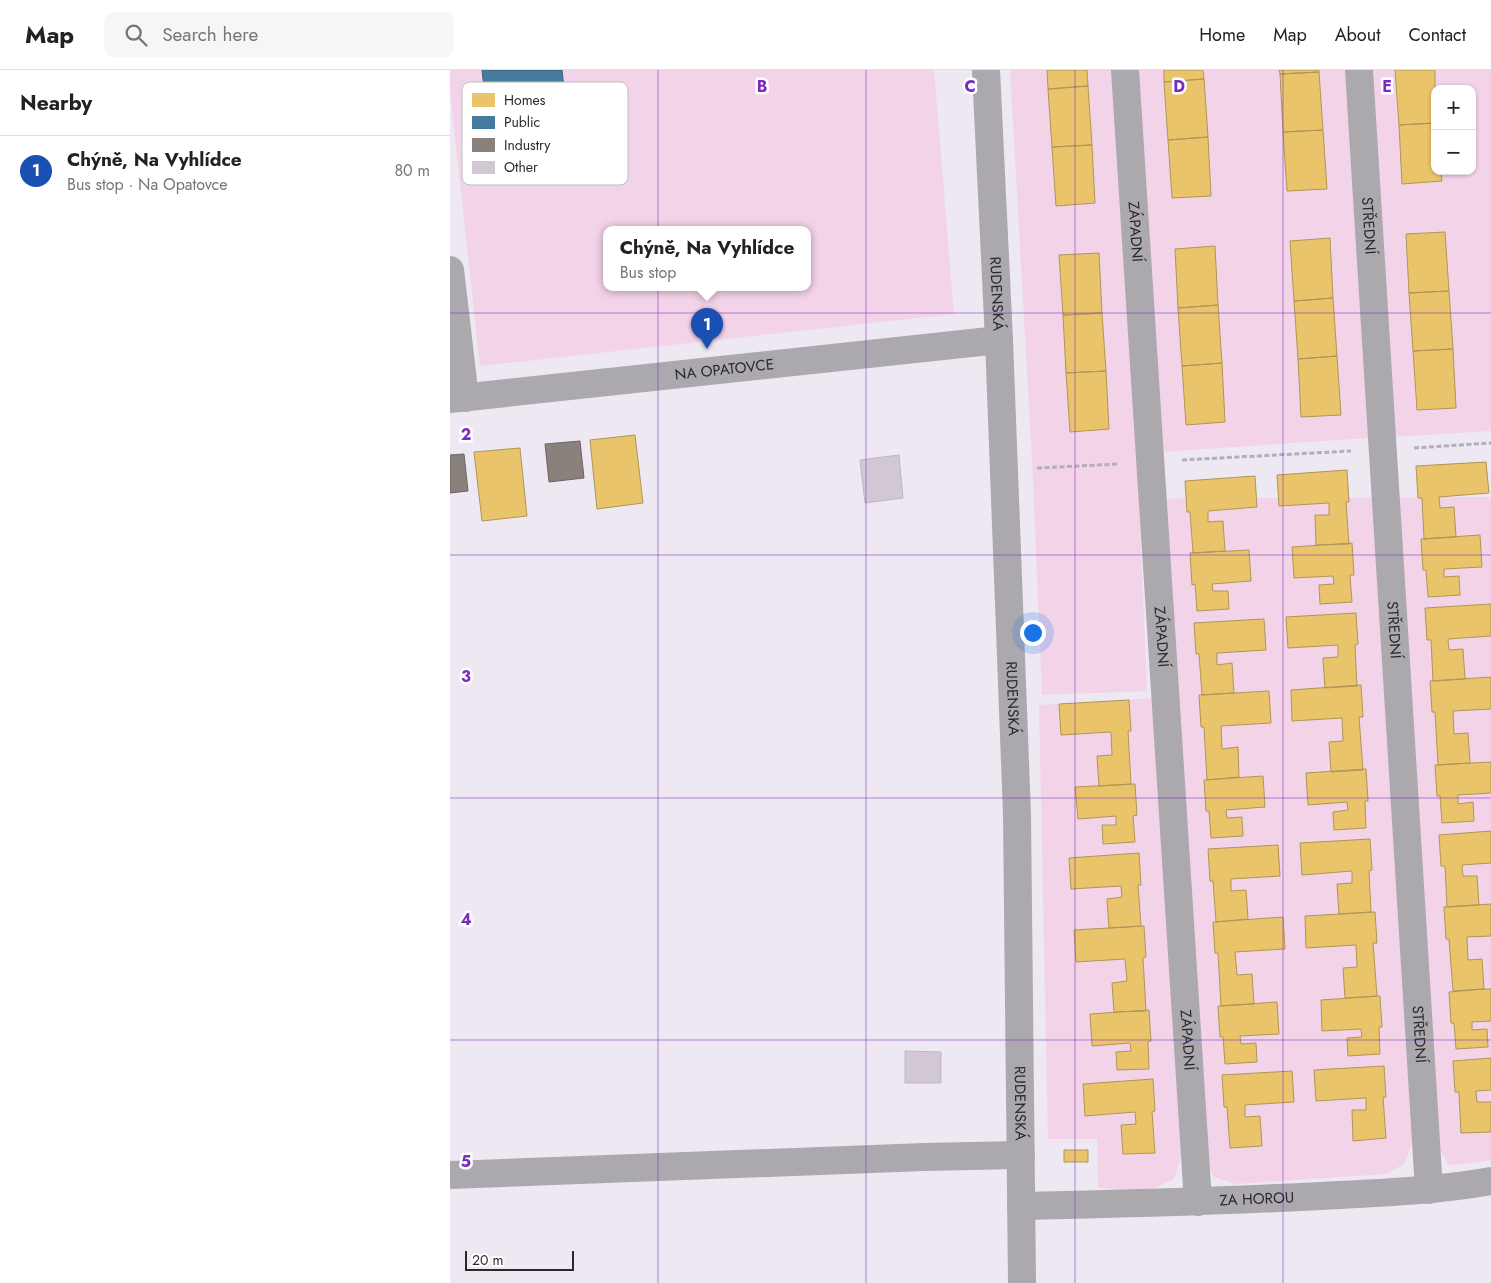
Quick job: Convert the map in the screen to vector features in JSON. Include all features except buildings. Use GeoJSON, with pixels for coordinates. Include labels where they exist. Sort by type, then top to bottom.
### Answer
{"type":"FeatureCollection","features":[{"type":"Feature","properties":{"kind":"street","name":"RUDENSKÁ"},"geometry":{"type":"LineString","coordinates":[[986,70],[999,340],[1017,815],[1022,1283]]}},
{"type":"Feature","properties":{"kind":"street","name":"ZÁPADNÍ"},"geometry":{"type":"LineString","coordinates":[[1125,70],[1152,462],[1198,1202]]}},
{"type":"Feature","properties":{"kind":"street","name":"STŘEDNÍ"},"geometry":{"type":"LineString","coordinates":[[1359,70],[1429,1190]]}},
{"type":"Feature","properties":{"kind":"street"},"geometry":{"type":"LineString","coordinates":[[450,270],[457,399]]}},
{"type":"Feature","properties":{"kind":"street","name":"NA OPATOVCE"},"geometry":{"type":"LineString","coordinates":[[457,399],[999,340]]}},
{"type":"Feature","properties":{"kind":"street"},"geometry":{"type":"LineString","coordinates":[[450,1175],[1021,1155]]}},
{"type":"Feature","properties":{"kind":"street","name":"ZA HOROU"},"geometry":{"type":"LineString","coordinates":[[1022,1206],[1198,1202],[1429,1190],[1491,1181]]}},
{"type":"Feature","properties":{"kind":"path"},"geometry":{"type":"LineString","coordinates":[[1152,462],[1491,443]]}},
{"type":"Feature","properties":{"kind":"shaded area"},"geometry":{"type":"Polygon","coordinates":[[[450,70],[934,70],[954,314],[480,366],[450,92],[450,70]]]}},
{"type":"Feature","properties":{"kind":"shaded area"},"geometry":{"type":"Polygon","coordinates":[[[1010,70],[1114,70],[1137,453],[1147,691],[1042,695],[1032,460],[1010,70]]]}},
{"type":"Feature","properties":{"kind":"shaded area"},"geometry":{"type":"Polygon","coordinates":[[[1136,70],[1346,70],[1368,438],[1160,452],[1136,70]]]}},
{"type":"Feature","properties":{"kind":"shaded area"},"geometry":{"type":"Polygon","coordinates":[[[1369,70],[1491,70],[1491,431],[1391,437],[1369,70]]]}},
{"type":"Feature","properties":{"kind":"shaded area"},"geometry":{"type":"Polygon","coordinates":[[[1372,497],[1412,1143],[1404,1164],[1386,1174],[1236,1184],[1214,1177],[1204,1156],[1163,499],[1187,498],[1187,512],[1190,512],[1193,553],[1190,554],[1192,584],[1195,584],[1197,611],[1229,609],[1213,591],[1212,584],[1251,581],[1249,550],[1225,551],[1223,522],[1208,522],[1208,511],[1257,507],[1257,498],[1278,498],[1280,506],[1329,503],[1329,515],[1315,516],[1316,545],[1293,547],[1294,578],[1333,576],[1334,584],[1319,585],[1320,603],[1352,602],[1350,575],[1353,575],[1346,502],[1349,502],[1349,498],[1372,497]]]}},
{"type":"Feature","properties":{"kind":"shaded area"},"geometry":{"type":"Polygon","coordinates":[[[1395,497],[1422,498],[1424,539],[1421,539],[1423,570],[1426,570],[1428,597],[1459,577],[1444,577],[1444,569],[1482,566],[1480,535],[1456,537],[1454,507],[1440,508],[1439,497],[1491,497],[1491,1160],[1456,1165],[1448,1164],[1435,1142],[1395,497]]]}},
{"type":"Feature","properties":{"kind":"shaded area"},"geometry":{"type":"Polygon","coordinates":[[[1153,698],[1181,1157],[1174,1179],[1153,1189],[1098,1188],[1097,1139],[1048,1139],[1039,705],[1059,704],[1061,735],[1111,732],[1112,755],[1097,756],[1099,786],[1075,788],[1078,819],[1116,816],[1116,825],[1102,826],[1103,844],[1135,842],[1133,816],[1137,815],[1135,784],[1131,784],[1128,731],[1131,731],[1129,700],[1153,698]]]}},
{"type":"Feature","properties":{"kind":"place","name":"Chýně, Na Vyhlídce"},"geometry":{"type":"Point","coordinates":[707,349]}}]}
